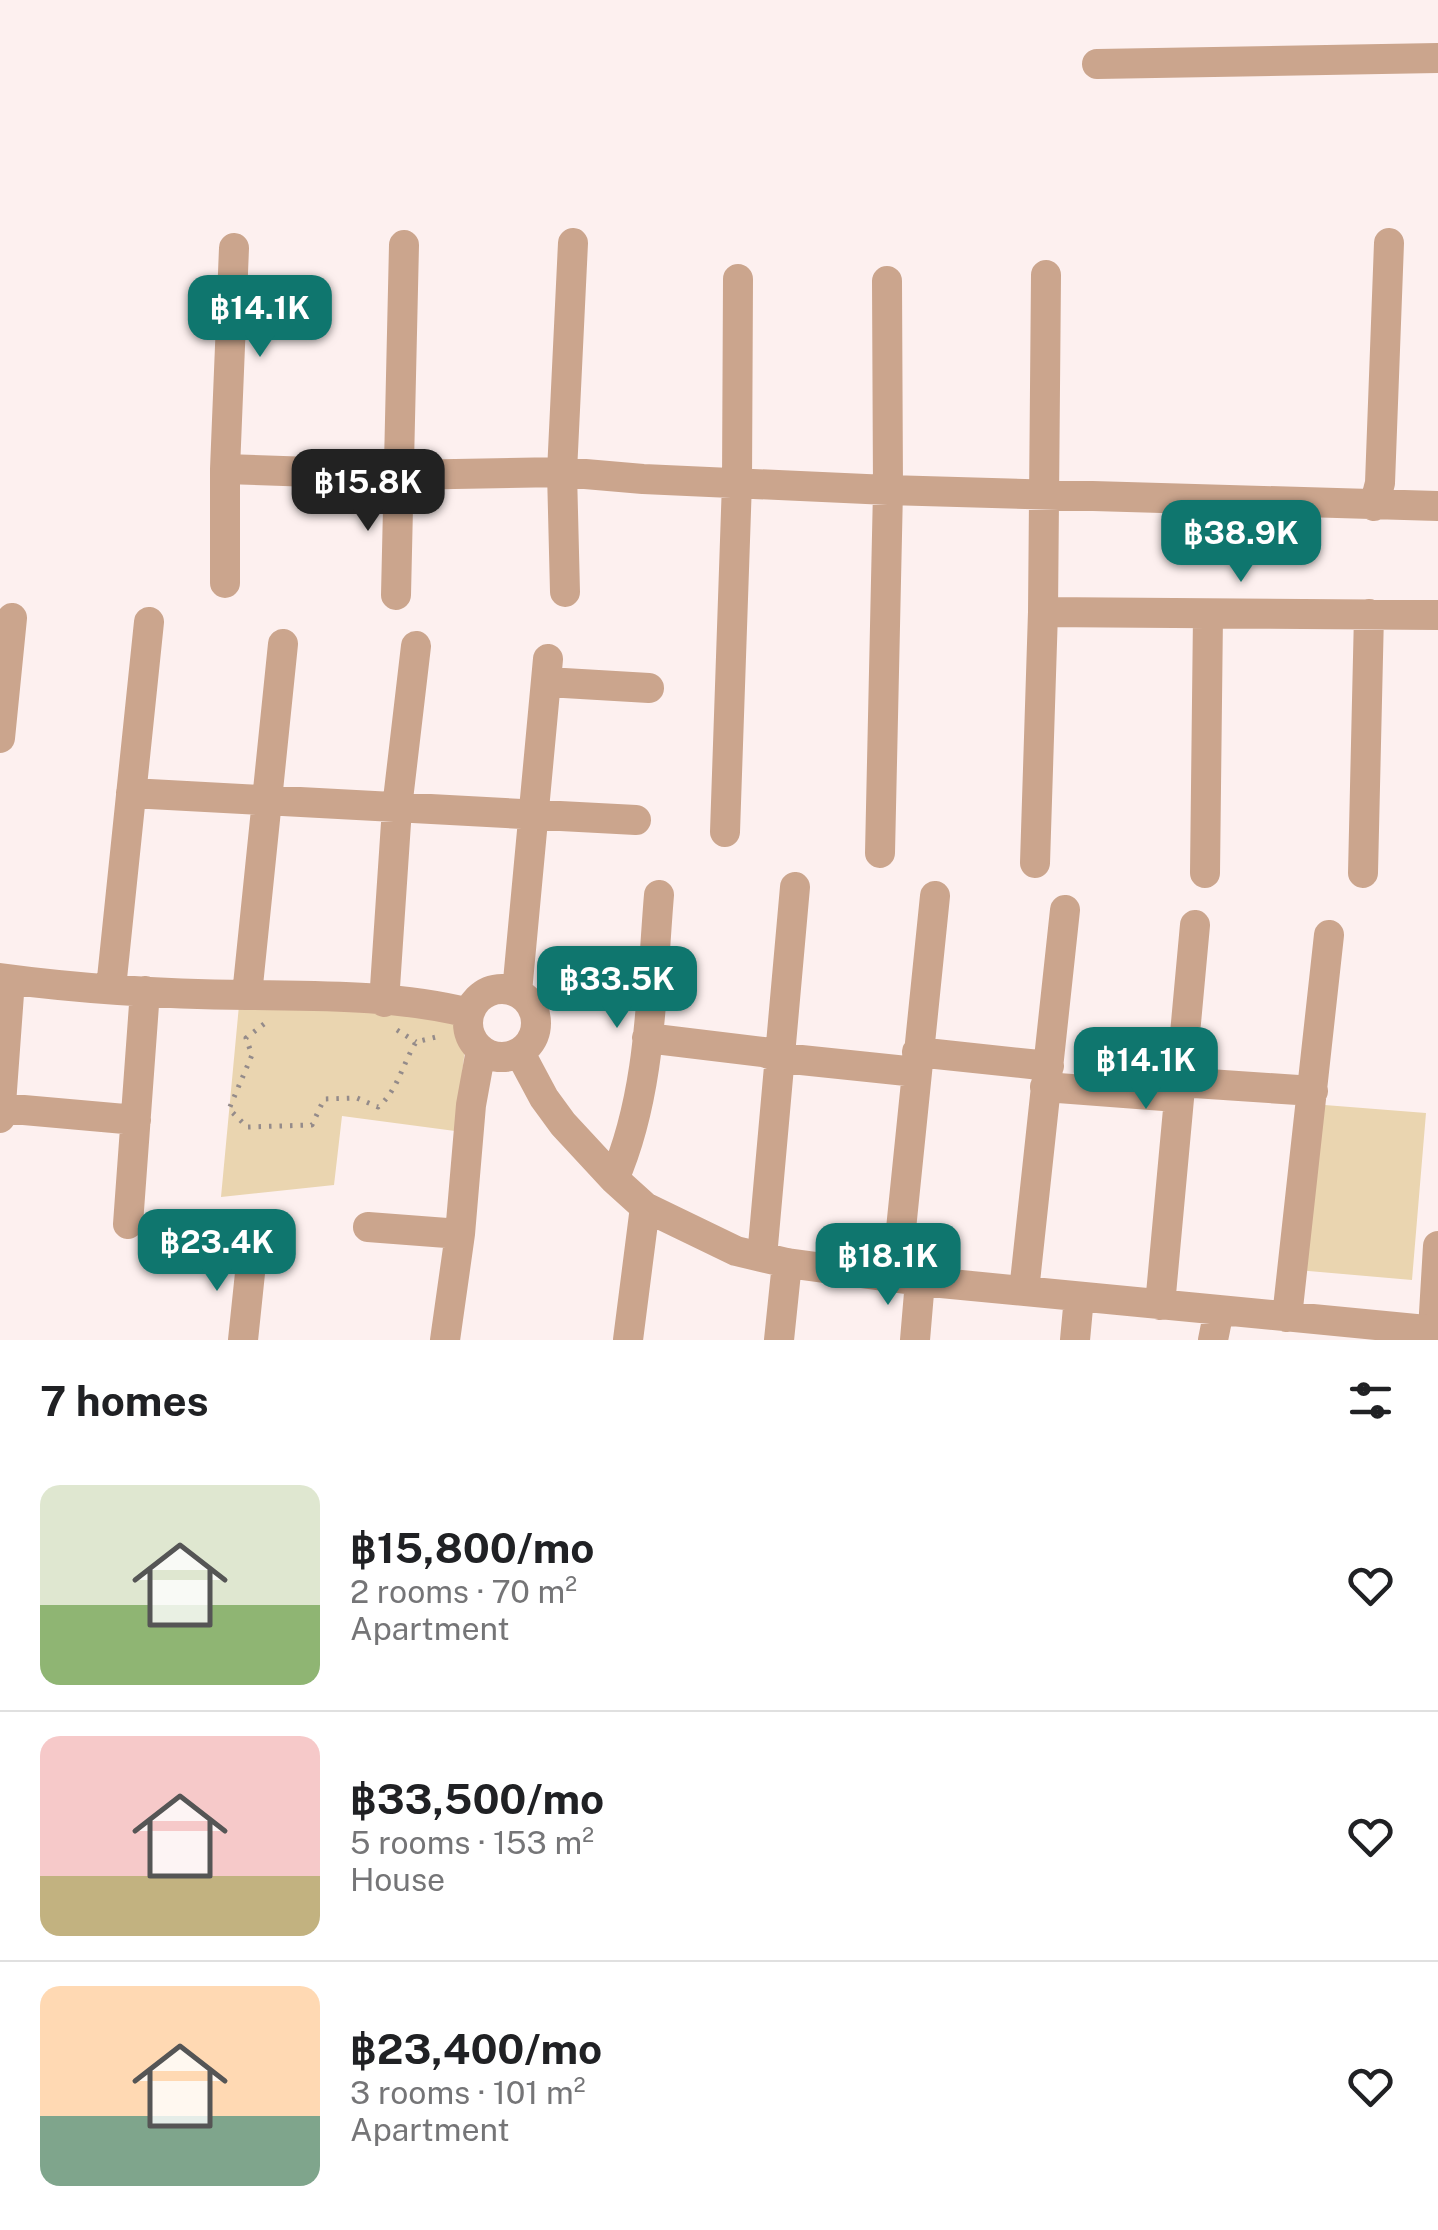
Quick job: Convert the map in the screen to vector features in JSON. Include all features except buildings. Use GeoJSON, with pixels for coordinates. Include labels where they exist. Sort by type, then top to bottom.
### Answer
{"type":"FeatureCollection","features":[{"type":"Feature","properties":{"kind":"street"},"geometry":{"type":"LineString","coordinates":[[1097,64],[1438,58]]}},
{"type":"Feature","properties":{"kind":"street"},"geometry":{"type":"LineString","coordinates":[[565,592],[562,472],[573,242]]}},
{"type":"Feature","properties":{"kind":"street"},"geometry":{"type":"LineString","coordinates":[[1374,506],[1380,484],[1388,243]]}},
{"type":"Feature","properties":{"kind":"street"},"geometry":{"type":"LineString","coordinates":[[396,595],[404,246]]}},
{"type":"Feature","properties":{"kind":"street"},"geometry":{"type":"LineString","coordinates":[[225,583],[225,469],[234,248]]}},
{"type":"Feature","properties":{"kind":"street"},"geometry":{"type":"LineString","coordinates":[[1035,864],[1046,275]]}},
{"type":"Feature","properties":{"kind":"street"},"geometry":{"type":"LineString","coordinates":[[725,832],[737,482],[738,279]]}},
{"type":"Feature","properties":{"kind":"street"},"geometry":{"type":"LineString","coordinates":[[880,854],[888,490],[887,280]]}},
{"type":"Feature","properties":{"kind":"street"},"geometry":{"type":"LineString","coordinates":[[225,469],[400,476],[562,472],[888,490],[1438,506]]}},
{"type":"Feature","properties":{"kind":"street"},"geometry":{"type":"LineString","coordinates":[[1042,612],[1438,615]]}},
{"type":"Feature","properties":{"kind":"street"},"geometry":{"type":"LineString","coordinates":[[1363,872],[1368,614]]}},
{"type":"Feature","properties":{"kind":"street"},"geometry":{"type":"LineString","coordinates":[[1205,872],[1208,615]]}},
{"type":"Feature","properties":{"kind":"street"},"geometry":{"type":"LineString","coordinates":[[0,738],[12,618]]}},
{"type":"Feature","properties":{"kind":"street"},"geometry":{"type":"LineString","coordinates":[[112,988],[149,622]]}},
{"type":"Feature","properties":{"kind":"street"},"geometry":{"type":"LineString","coordinates":[[247,996],[282,644]]}},
{"type":"Feature","properties":{"kind":"street"},"geometry":{"type":"LineString","coordinates":[[384,1002],[396,808],[416,646]]}},
{"type":"Feature","properties":{"kind":"street"},"geometry":{"type":"LineString","coordinates":[[517,992],[548,671],[650,688]]}},
{"type":"Feature","properties":{"kind":"street"},"geometry":{"type":"LineString","coordinates":[[132,793],[636,820]]}},
{"type":"Feature","properties":{"kind":"street"},"geometry":{"type":"LineString","coordinates":[[779,1340],[774,1260],[782,1058],[795,887]]}},
{"type":"Feature","properties":{"kind":"street"},"geometry":{"type":"LineString","coordinates":[[614,1179],[629,1144],[646,1038],[659,895]]}},
{"type":"Feature","properties":{"kind":"street"},"geometry":{"type":"LineString","coordinates":[[915,1340],[908,1279],[916,1062],[934,896]]}},
{"type":"Feature","properties":{"kind":"street"},"geometry":{"type":"LineString","coordinates":[[1024,1291],[1066,910]]}},
{"type":"Feature","properties":{"kind":"street"},"geometry":{"type":"LineString","coordinates":[[1160,1305],[1195,926]]}},
{"type":"Feature","properties":{"kind":"street"},"geometry":{"type":"LineString","coordinates":[[1287,1317],[1329,935]]}},
{"type":"Feature","properties":{"kind":"street"},"geometry":{"type":"LineString","coordinates":[[0,1118],[5,979],[145,991],[247,996],[308,994],[431,1004],[473,1031],[494,1057],[507,1058],[520,1053],[536,1029],[529,1002],[517,992],[506,989],[483,994],[473,1031],[460,1234],[446,1340]]}},
{"type":"Feature","properties":{"kind":"street"},"geometry":{"type":"LineString","coordinates":[[128,1224],[145,991]]}},
{"type":"Feature","properties":{"kind":"street"},"geometry":{"type":"LineString","coordinates":[[646,1038],[763,1052],[782,1058],[916,1062],[1178,1090],[1314,1091]]}},
{"type":"Feature","properties":{"kind":"street"},"geometry":{"type":"LineString","coordinates":[[520,1053],[544,1098],[614,1179],[645,1207],[736,1251],[774,1260],[908,1279],[1160,1305],[1216,1325],[1287,1317],[1356,1332],[1435,1330],[1438,1246]]}},
{"type":"Feature","properties":{"kind":"street"},"geometry":{"type":"LineString","coordinates":[[1,1108],[136,1120]]}},
{"type":"Feature","properties":{"kind":"street"},"geometry":{"type":"LineString","coordinates":[[628,1340],[645,1207]]}},
{"type":"Feature","properties":{"kind":"street"},"geometry":{"type":"LineString","coordinates":[[368,1226],[460,1234]]}},
{"type":"Feature","properties":{"kind":"street"},"geometry":{"type":"LineString","coordinates":[[243,1340],[252,1254]]}},
{"type":"Feature","properties":{"kind":"street"},"geometry":{"type":"LineString","coordinates":[[1075,1340],[1079,1297]]}},
{"type":"Feature","properties":{"kind":"path"},"geometry":{"type":"LineString","coordinates":[[272,1018],[246,1038],[252,1055],[229,1109],[247,1127],[312,1125],[324,1098],[357,1098],[378,1107],[394,1094],[400,1067],[416,1042],[473,1031]]}},
{"type":"Feature","properties":{"kind":"shaded area"},"geometry":{"type":"Polygon","coordinates":[[[241,984],[438,999],[467,1033],[455,1131],[342,1116],[334,1185],[221,1197],[241,984]]]}},
{"type":"Feature","properties":{"kind":"shaded area"},"geometry":{"type":"Polygon","coordinates":[[[1312,1104],[1426,1113],[1412,1280],[1297,1270],[1312,1104]]]}}]}
